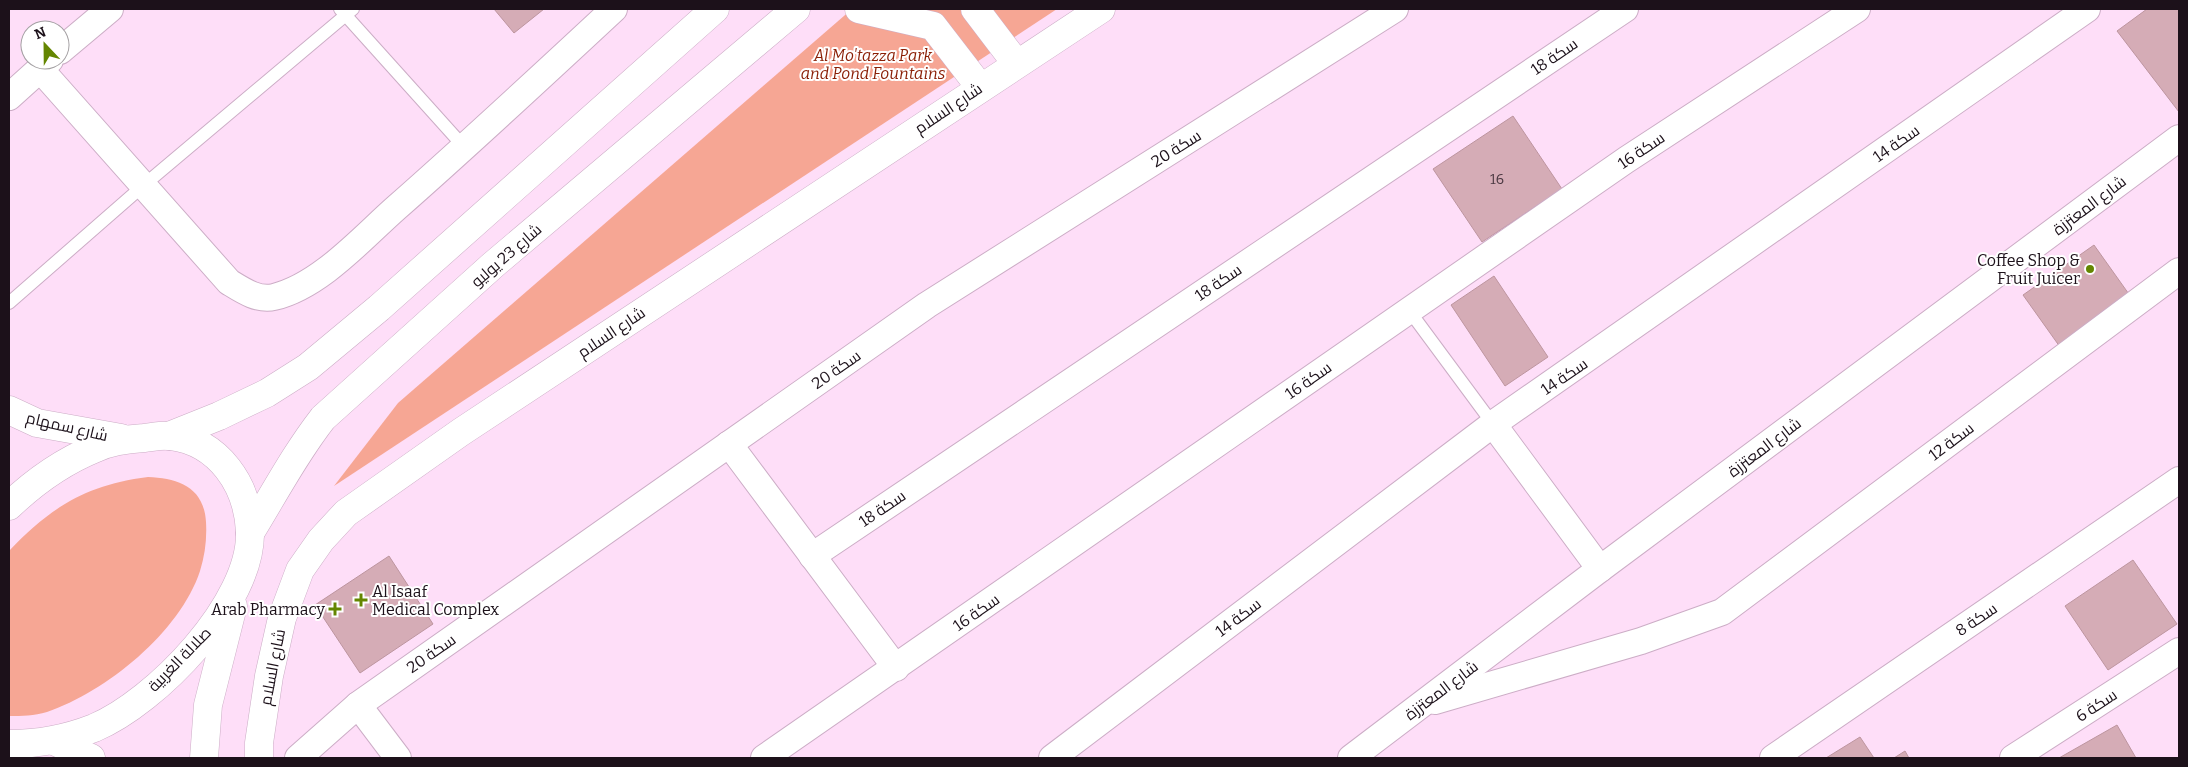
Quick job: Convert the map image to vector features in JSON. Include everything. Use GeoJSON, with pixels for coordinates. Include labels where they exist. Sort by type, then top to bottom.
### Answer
{"type":"FeatureCollection","features":[{"type":"Feature","properties":{"kind":"main road"},"geometry":{"type":"LineString","coordinates":[[170,436],[219,416],[267,392],[308,367],[379,308],[714,9]]}},
{"type":"Feature","properties":{"kind":"main road","name":"شارع 23 يوليو"},"geometry":{"type":"LineString","coordinates":[[250,533],[276,492],[302,445],[323,418],[501,259],[796,9]]}},
{"type":"Feature","properties":{"kind":"main road"},"geometry":{"type":"LineString","coordinates":[[859,9],[933,26],[980,87]]}},
{"type":"Feature","properties":{"kind":"main road"},"geometry":{"type":"LineString","coordinates":[[975,9],[1016,63]]}},
{"type":"Feature","properties":{"kind":"main road","name":"شارع السلام"},"geometry":{"type":"LineString","coordinates":[[259,758],[259,743],[269,676],[282,618],[300,570],[321,540],[346,513],[461,432],[1016,63],[1101,9]]}},
{"type":"Feature","properties":{"kind":"main road","name":"شارع سمهام"},"geometry":{"type":"LineString","coordinates":[[9,410],[37,423],[127,439]]}},
{"type":"Feature","properties":{"kind":"main road","name":"صلالة الغربية"},"geometry":{"type":"LineString","coordinates":[[9,506],[51,472],[98,447],[127,439],[170,436],[196,442],[218,457],[229,469],[241,491],[247,511],[250,533],[247,559],[238,584],[220,616],[195,648],[162,682],[126,711],[94,727],[54,741],[12,745]]}},
{"type":"Feature","properties":{"kind":"main road"},"geometry":{"type":"LineString","coordinates":[[204,758],[208,705],[238,584]]}},
{"type":"Feature","properties":{"kind":"main road"},"geometry":{"type":"LineString","coordinates":[[54,741],[91,758]]}},
{"type":"Feature","properties":{"kind":"street"},"geometry":{"type":"LineString","coordinates":[[70,43],[110,9]]}},
{"type":"Feature","properties":{"kind":"street"},"geometry":{"type":"LineString","coordinates":[[50,70],[144,185],[229,282],[248,294],[273,297],[296,288],[324,272],[465,148],[614,9]]}},
{"type":"Feature","properties":{"kind":"street","name":"سكة 20"},"geometry":{"type":"LineString","coordinates":[[298,758],[358,705],[928,306],[1395,9]]}},
{"type":"Feature","properties":{"kind":"street","name":"سكة 18"},"geometry":{"type":"LineString","coordinates":[[812,556],[1625,9]]}},
{"type":"Feature","properties":{"kind":"street","name":"سكة 16"},"geometry":{"type":"LineString","coordinates":[[764,758],[1626,160],[1857,9]]}},
{"type":"Feature","properties":{"kind":"street","name":"سكة 14"},"geometry":{"type":"LineString","coordinates":[[1052,758],[1493,424],[2087,9]]}},
{"type":"Feature","properties":{"kind":"street"},"geometry":{"type":"LineString","coordinates":[[9,97],[38,70]]}},
{"type":"Feature","properties":{"kind":"street","name":"شارع المعتززة"},"geometry":{"type":"LineString","coordinates":[[1351,758],[2179,138]]}},
{"type":"Feature","properties":{"kind":"street","name":"سكة 12"},"geometry":{"type":"LineString","coordinates":[[1420,705],[1641,641],[1722,612],[2179,271]]}},
{"type":"Feature","properties":{"kind":"street"},"geometry":{"type":"LineString","coordinates":[[1493,424],[1600,570]]}},
{"type":"Feature","properties":{"kind":"street"},"geometry":{"type":"LineString","coordinates":[[729,444],[896,668]]}},
{"type":"Feature","properties":{"kind":"street","name":"سكة 8"},"geometry":{"type":"LineString","coordinates":[[1773,758],[2179,480]]}},
{"type":"Feature","properties":{"kind":"street","name":"سكة 6"},"geometry":{"type":"LineString","coordinates":[[2013,758],[2179,651]]}},
{"type":"Feature","properties":{"kind":"street"},"geometry":{"type":"LineString","coordinates":[[358,705],[398,758]]}},
{"type":"Feature","properties":{"kind":"lane"},"geometry":{"type":"LineString","coordinates":[[9,303],[346,11],[465,148]]}},
{"type":"Feature","properties":{"kind":"lane"},"geometry":{"type":"LineString","coordinates":[[1408,310],[1493,424]]}},
{"type":"Feature","properties":{"kind":"green space","name":"Al Mo'tazza Park and Pond Fountains"},"geometry":{"type":"Polygon","coordinates":[[[852,9],[1057,9],[334,486],[398,403],[852,9]]]}},
{"type":"Feature","properties":{"kind":"green space"},"geometry":{"type":"Polygon","coordinates":[[[148,477],[179,482],[188,487],[200,500],[204,510],[206,541],[204,553],[200,571],[190,594],[176,616],[158,637],[116,675],[70,703],[47,712],[33,715],[9,716],[9,551],[40,522],[55,510],[71,501],[88,492],[106,486],[148,477]]]}},
{"type":"Feature","properties":{"kind":"building"},"geometry":{"type":"Polygon","coordinates":[[[494,9],[544,9],[514,33],[494,9]]]}},
{"type":"Feature","properties":{"kind":"building"},"geometry":{"type":"Polygon","coordinates":[[[2147,9],[2179,9],[2179,112],[2117,31],[2147,9]]]}},
{"type":"Feature","properties":{"kind":"building"},"geometry":{"type":"Polygon","coordinates":[[[1513,116],[1562,189],[1482,242],[1433,169],[1513,116]]]}},
{"type":"Feature","properties":{"kind":"building"},"geometry":{"type":"Polygon","coordinates":[[[2094,245],[2131,297],[2060,347],[2023,295],[2094,245]]]}},
{"type":"Feature","properties":{"kind":"building"},"geometry":{"type":"Polygon","coordinates":[[[1494,276],[1548,357],[1505,386],[1451,305],[1494,276]]]}},
{"type":"Feature","properties":{"kind":"building"},"geometry":{"type":"Polygon","coordinates":[[[389,556],[433,624],[360,673],[315,605],[389,556]]]}},
{"type":"Feature","properties":{"kind":"building"},"geometry":{"type":"Polygon","coordinates":[[[2133,560],[2177,624],[2108,670],[2065,606],[2133,560]]]}},
{"type":"Feature","properties":{"kind":"building"},"geometry":{"type":"Polygon","coordinates":[[[2117,725],[2136,758],[2059,758],[2117,725]]]}},
{"type":"Feature","properties":{"kind":"building"},"geometry":{"type":"Polygon","coordinates":[[[1860,737],[1874,758],[1826,758],[1860,737]]]}},
{"type":"Feature","properties":{"kind":"building"},"geometry":{"type":"Polygon","coordinates":[[[1905,751],[1909,758],[1894,758],[1905,751]]]}},
{"type":"Feature","properties":{"kind":"place","name":"Coffee Shop & Fruit Juicer"},"geometry":{"type":"Point","coordinates":[2090,269]}},
{"type":"Feature","properties":{"kind":"place","name":"Al Isaaf Medical Complex"},"geometry":{"type":"Point","coordinates":[361,600]}},
{"type":"Feature","properties":{"kind":"place","name":"Arab Pharmacy"},"geometry":{"type":"Point","coordinates":[335,609]}}]}
